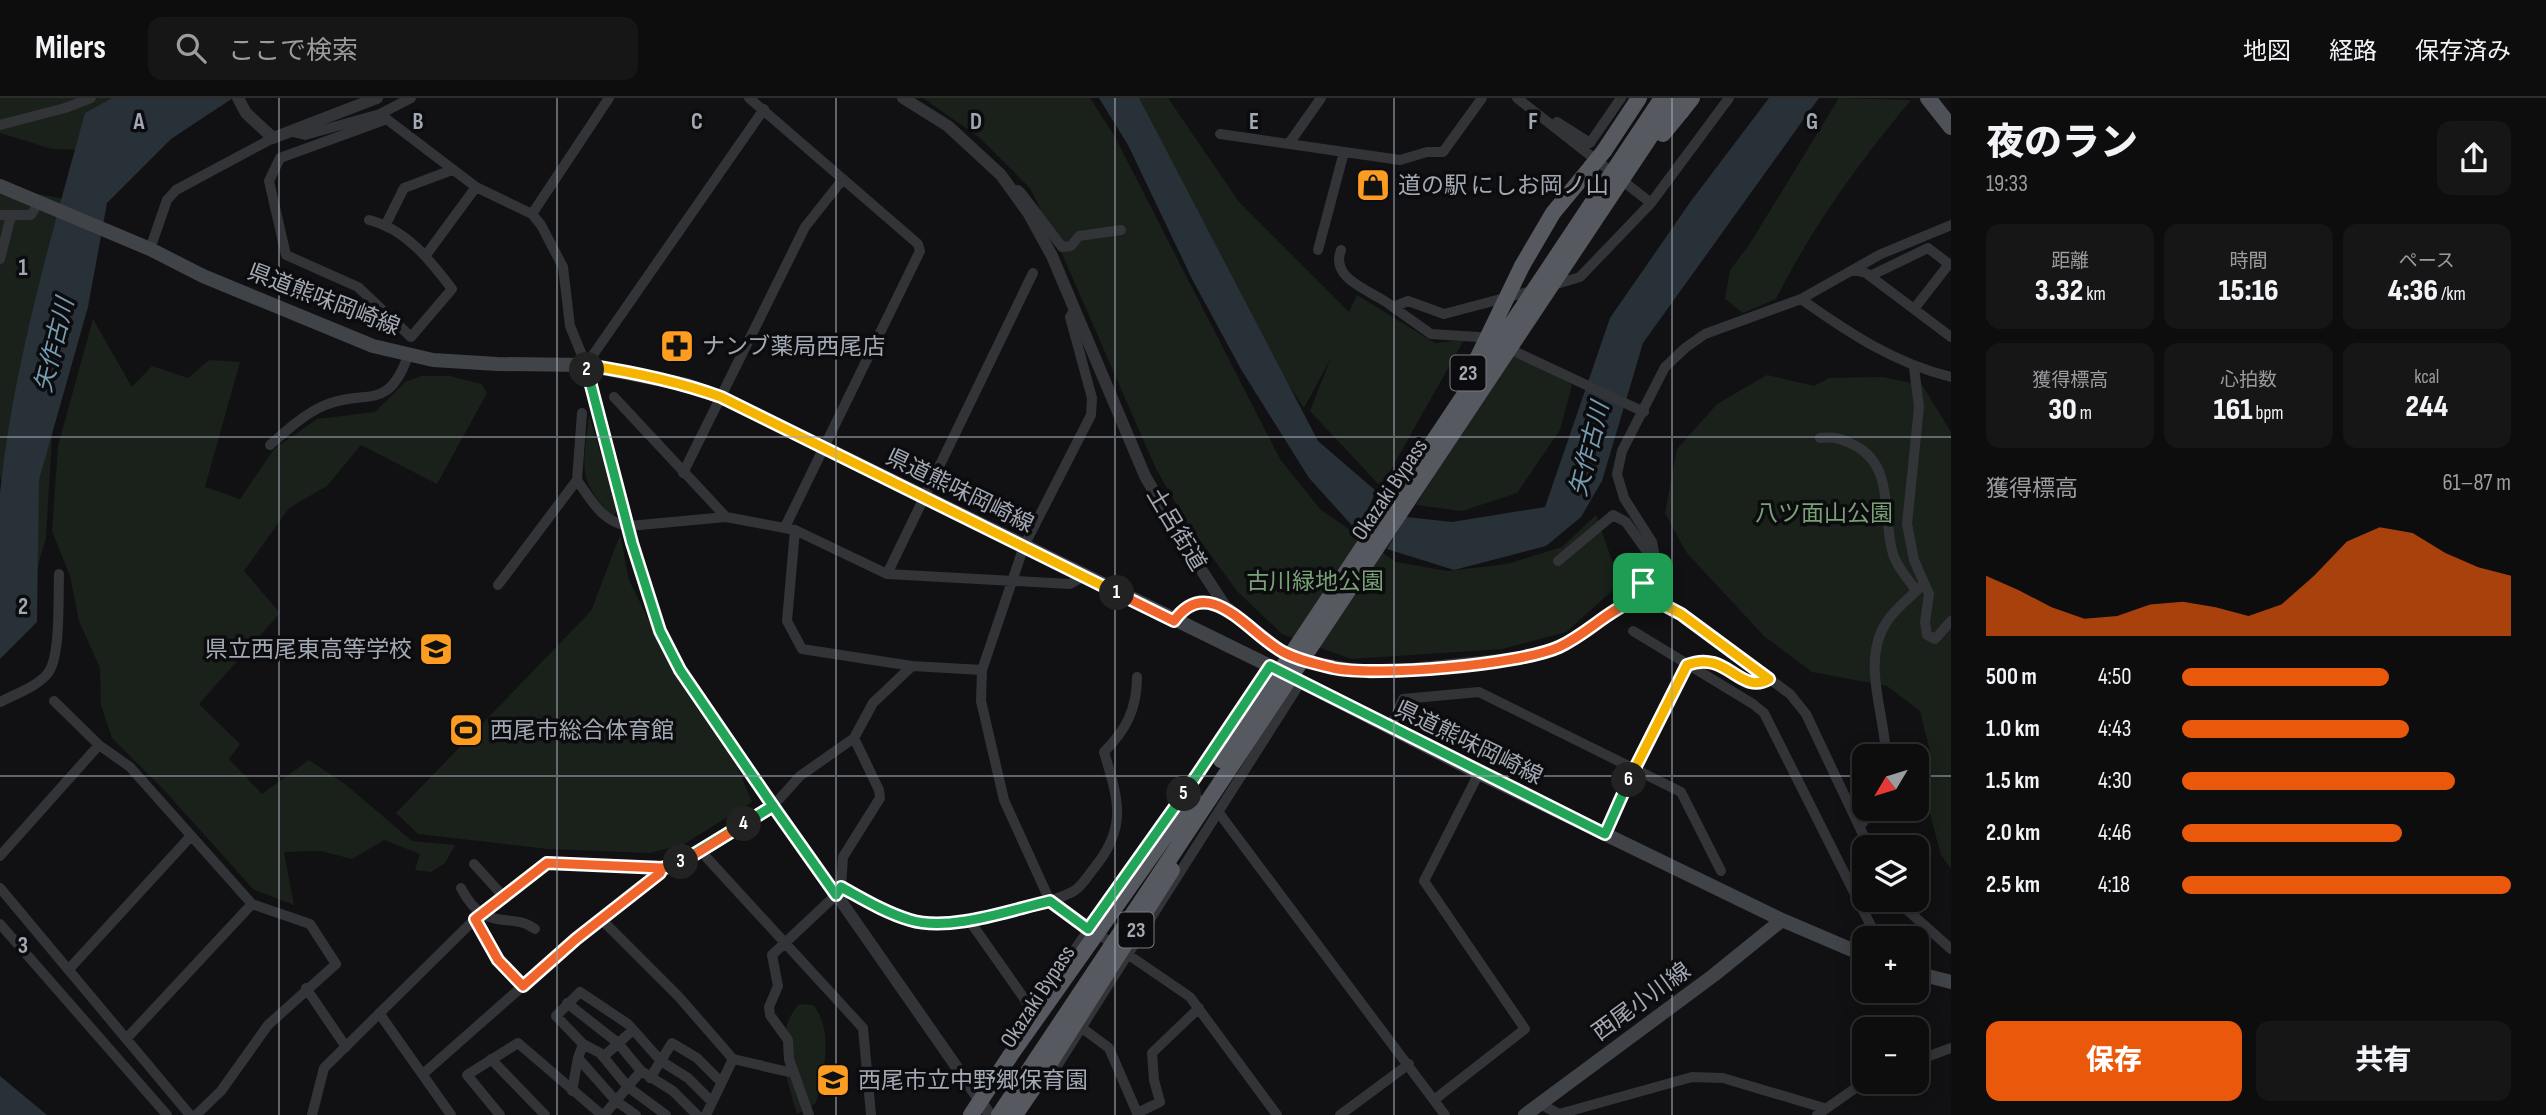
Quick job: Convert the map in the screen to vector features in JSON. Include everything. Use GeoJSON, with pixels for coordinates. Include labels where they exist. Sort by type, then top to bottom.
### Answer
{"type":"FeatureCollection","features":[{"type":"Feature","properties":{"kind":"highway","name":"23"},"geometry":{"type":"LineString","coordinates":[[1410,477],[1409,470],[1484,347],[1522,267],[1553,213],[1604,151],[1639,98]]}},
{"type":"Feature","properties":{"kind":"highway","name":"Okazaki Bypass"},"geometry":{"type":"LineString","coordinates":[[985,1110],[1662,98]]}},
{"type":"Feature","properties":{"kind":"highway","name":"23"},"geometry":{"type":"LineString","coordinates":[[1679,105],[1692,98]]}},
{"type":"Feature","properties":{"kind":"highway","name":"Okazaki Bypass"},"geometry":{"type":"LineString","coordinates":[[999,1115],[1220,778],[1614,194],[1679,105]]}},
{"type":"Feature","properties":{"kind":"highway","name":"23"},"geometry":{"type":"LineString","coordinates":[[1015,1115],[1210,807],[1220,778]]}},
{"type":"Feature","properties":{"kind":"highway","name":"23"},"geometry":{"type":"LineString","coordinates":[[971,1115],[985,1110],[996,1076],[1104,918],[1194,799]]}},
{"type":"Feature","properties":{"kind":"main road"},"geometry":{"type":"LineString","coordinates":[[1928,98],[1951,127]]}},
{"type":"Feature","properties":{"kind":"main road","name":"県道熊味岡崎線"},"geometry":{"type":"LineString","coordinates":[[0,186],[150,249],[215,281],[373,346],[408,356],[497,364],[586,365],[687,384],[721,397],[924,499],[1270,666],[1479,774],[1782,920],[1852,950]]}},
{"type":"Feature","properties":{"kind":"main road","name":"西尾小川線"},"geometry":{"type":"LineString","coordinates":[[1525,1115],[1714,975],[1782,920]]}},
{"type":"Feature","properties":{"kind":"main road"},"geometry":{"type":"LineString","coordinates":[[1929,976],[1951,982]]}},
{"type":"Feature","properties":{"kind":"street"},"geometry":{"type":"LineString","coordinates":[[0,125],[65,108],[91,98]]}},
{"type":"Feature","properties":{"kind":"street"},"geometry":{"type":"LineString","coordinates":[[238,98],[246,113],[273,138]]}},
{"type":"Feature","properties":{"kind":"street"},"geometry":{"type":"LineString","coordinates":[[150,249],[167,200],[176,190],[273,138],[377,98]]}},
{"type":"Feature","properties":{"kind":"street"},"geometry":{"type":"LineString","coordinates":[[369,220],[386,224],[426,255],[452,289],[411,337],[359,287],[286,255],[269,181],[280,158],[383,117],[411,98]]}},
{"type":"Feature","properties":{"kind":"street"},"geometry":{"type":"LineString","coordinates":[[532,214],[609,98]]}},
{"type":"Feature","properties":{"kind":"street"},"geometry":{"type":"LineString","coordinates":[[749,98],[764,108],[918,244],[920,251],[824,447],[790,528],[787,621],[802,649],[912,666],[982,670]]}},
{"type":"Feature","properties":{"kind":"street"},"geometry":{"type":"LineString","coordinates":[[903,98],[948,126],[1001,175],[1013,192],[1018,190],[1062,247],[1071,246],[1079,236],[1121,230]]}},
{"type":"Feature","properties":{"kind":"street"},"geometry":{"type":"LineString","coordinates":[[1290,142],[1321,98]]}},
{"type":"Feature","properties":{"kind":"street"},"geometry":{"type":"LineString","coordinates":[[1220,134],[1400,160],[1427,152],[1443,152],[1482,98]]}},
{"type":"Feature","properties":{"kind":"street"},"geometry":{"type":"LineString","coordinates":[[1517,98],[1586,156],[1651,203]]}},
{"type":"Feature","properties":{"kind":"street"},"geometry":{"type":"LineString","coordinates":[[1546,120],[1558,123],[1590,143],[1621,98]]}},
{"type":"Feature","properties":{"kind":"street"},"geometry":{"type":"LineString","coordinates":[[1393,307],[1408,301],[1444,314],[1461,312],[1580,277],[1651,203],[1729,98]]}},
{"type":"Feature","properties":{"kind":"street"},"geometry":{"type":"LineString","coordinates":[[586,365],[764,108]]}},
{"type":"Feature","properties":{"kind":"street"},"geometry":{"type":"LineString","coordinates":[[293,132],[305,135],[383,117]]}},
{"type":"Feature","properties":{"kind":"street"},"geometry":{"type":"LineString","coordinates":[[383,117],[476,187],[532,214],[563,267],[570,326],[586,365],[647,595],[675,660],[773,806],[838,891],[985,1110]]}},
{"type":"Feature","properties":{"kind":"street"},"geometry":{"type":"LineString","coordinates":[[1318,250],[1344,152]]}},
{"type":"Feature","properties":{"kind":"street"},"geometry":{"type":"LineString","coordinates":[[386,224],[404,188],[452,170]]}},
{"type":"Feature","properties":{"kind":"street"},"geometry":{"type":"LineString","coordinates":[[683,473],[805,227],[843,179]]}},
{"type":"Feature","properties":{"kind":"street"},"geometry":{"type":"LineString","coordinates":[[426,255],[476,187]]}},
{"type":"Feature","properties":{"kind":"street","name":"土呂街道"},"geometry":{"type":"LineString","coordinates":[[1013,192],[1052,256],[1145,475],[1225,606],[1251,631],[1282,652],[1313,663],[1372,673],[1530,657],[1588,631],[1618,607],[1635,600]]}},
{"type":"Feature","properties":{"kind":"street"},"geometry":{"type":"LineString","coordinates":[[0,259],[5,216],[31,215],[39,202]]}},
{"type":"Feature","properties":{"kind":"street"},"geometry":{"type":"LineString","coordinates":[[1660,602],[1635,600],[1654,552],[1653,542],[1624,498],[1617,474],[1622,451],[1665,367],[1705,334],[1801,299],[1890,250],[1951,225]]}},
{"type":"Feature","properties":{"kind":"street"},"geometry":{"type":"LineString","coordinates":[[1870,276],[1928,248],[1949,264],[1914,309]]}},
{"type":"Feature","properties":{"kind":"street"},"geometry":{"type":"LineString","coordinates":[[1340,250],[1339,265],[1349,280],[1431,334],[1478,337],[1529,355],[1644,412]]}},
{"type":"Feature","properties":{"kind":"street"},"geometry":{"type":"LineString","coordinates":[[1853,270],[1870,276],[1951,337]]}},
{"type":"Feature","properties":{"kind":"street"},"geometry":{"type":"LineString","coordinates":[[887,574],[1033,273]]}},
{"type":"Feature","properties":{"kind":"street"},"geometry":{"type":"LineString","coordinates":[[1801,299],[1866,344],[1914,368],[1951,377]]}},
{"type":"Feature","properties":{"kind":"street"},"geometry":{"type":"LineString","coordinates":[[1075,309],[1070,317],[1092,398],[1091,415],[1024,546],[982,670],[981,701],[1004,800],[1050,901],[1190,997],[1277,1115]]}},
{"type":"Feature","properties":{"kind":"street"},"geometry":{"type":"LineString","coordinates":[[270,444],[323,406],[351,397],[362,400],[381,395],[401,376],[408,356]]}},
{"type":"Feature","properties":{"kind":"street"},"geometry":{"type":"LineString","coordinates":[[1914,368],[1919,407],[1907,524],[1911,550],[1929,594],[1925,622],[1927,635],[1935,639],[1951,621]]}},
{"type":"Feature","properties":{"kind":"street"},"geometry":{"type":"LineString","coordinates":[[614,397],[726,517]]}},
{"type":"Feature","properties":{"kind":"street"},"geometry":{"type":"LineString","coordinates":[[498,585],[577,480],[582,413]]}},
{"type":"Feature","properties":{"kind":"street"},"geometry":{"type":"LineString","coordinates":[[1820,438],[1835,436],[1862,450],[1876,463],[1882,477],[1892,553],[1916,591]]}},
{"type":"Feature","properties":{"kind":"street"},"geometry":{"type":"LineString","coordinates":[[577,480],[595,506],[614,524],[629,526],[726,517],[790,528],[887,574],[1070,584],[1084,576]]}},
{"type":"Feature","properties":{"kind":"street"},"geometry":{"type":"LineString","coordinates":[[1558,561],[1613,515],[1626,522],[1646,550],[1654,552]]}},
{"type":"Feature","properties":{"kind":"street"},"geometry":{"type":"LineString","coordinates":[[0,702],[36,683],[50,672],[55,650],[59,573]]}},
{"type":"Feature","properties":{"kind":"street"},"geometry":{"type":"LineString","coordinates":[[1643,583],[1649,597],[1681,614],[1790,694],[1806,714],[1865,835]]}},
{"type":"Feature","properties":{"kind":"street"},"geometry":{"type":"LineString","coordinates":[[1884,744],[1875,672],[1878,644],[1886,623],[1924,583]]}},
{"type":"Feature","properties":{"kind":"street"},"geometry":{"type":"LineString","coordinates":[[1174,621],[1184,607],[1199,602],[1225,606]]}},
{"type":"Feature","properties":{"kind":"street"},"geometry":{"type":"LineString","coordinates":[[1633,631],[1753,704],[1763,713],[1871,926]]}},
{"type":"Feature","properties":{"kind":"street"},"geometry":{"type":"LineString","coordinates":[[1605,834],[1687,665],[1703,659],[1719,663],[1749,682],[1760,683],[1769,679]]}},
{"type":"Feature","properties":{"kind":"street"},"geometry":{"type":"LineString","coordinates":[[312,1115],[324,1068],[479,916],[547,863],[662,868],[676,866],[773,806],[800,776],[854,737],[873,703],[912,666]]}},
{"type":"Feature","properties":{"kind":"street"},"geometry":{"type":"LineString","coordinates":[[996,1076],[998,1064],[1033,1011],[1270,666]]}},
{"type":"Feature","properties":{"kind":"street"},"geometry":{"type":"LineString","coordinates":[[838,891],[910,921],[929,924],[970,920],[1050,901],[1076,890],[1110,848],[1119,807],[1104,752],[1121,735],[1133,712],[1137,677]]}},
{"type":"Feature","properties":{"kind":"street"},"geometry":{"type":"LineString","coordinates":[[1038,1081],[1047,1080],[1082,1028],[1300,682]]}},
{"type":"Feature","properties":{"kind":"street"},"geometry":{"type":"LineString","coordinates":[[1390,728],[1403,699],[1479,692],[1681,792],[1721,871]]}},
{"type":"Feature","properties":{"kind":"street"},"geometry":{"type":"LineString","coordinates":[[54,701],[99,745],[130,768],[252,904],[310,924],[336,964],[306,988],[268,1025],[221,1091],[196,1115]]}},
{"type":"Feature","properties":{"kind":"street"},"geometry":{"type":"LineString","coordinates":[[809,1115],[789,1059],[788,1040],[775,1024],[769,1007],[778,986],[772,955],[838,891],[847,849],[880,798],[879,790],[854,737]]}},
{"type":"Feature","properties":{"kind":"street"},"geometry":{"type":"LineString","coordinates":[[0,856],[99,745]]}},
{"type":"Feature","properties":{"kind":"street"},"geometry":{"type":"LineString","coordinates":[[1434,1100],[1525,1030],[1424,881],[1479,774]]}},
{"type":"Feature","properties":{"kind":"street"},"geometry":{"type":"LineString","coordinates":[[1219,813],[1445,1115]]}},
{"type":"Feature","properties":{"kind":"street"},"geometry":{"type":"LineString","coordinates":[[1861,825],[1864,821]]}},
{"type":"Feature","properties":{"kind":"street"},"geometry":{"type":"LineString","coordinates":[[70,968],[191,836]]}},
{"type":"Feature","properties":{"kind":"street"},"geometry":{"type":"LineString","coordinates":[[707,858],[863,1028],[870,1115]]}},
{"type":"Feature","properties":{"kind":"street"},"geometry":{"type":"LineString","coordinates":[[474,864],[503,896]]}},
{"type":"Feature","properties":{"kind":"street"},"geometry":{"type":"LineString","coordinates":[[423,1074],[601,919],[660,873],[662,868]]}},
{"type":"Feature","properties":{"kind":"street"},"geometry":{"type":"LineString","coordinates":[[0,888],[70,968],[190,1115]]}},
{"type":"Feature","properties":{"kind":"street"},"geometry":{"type":"LineString","coordinates":[[461,888],[479,916],[498,960],[523,986]]}},
{"type":"Feature","properties":{"kind":"street"},"geometry":{"type":"LineString","coordinates":[[127,1038],[252,904]]}},
{"type":"Feature","properties":{"kind":"street"},"geometry":{"type":"LineString","coordinates":[[1909,912],[1951,949]]}},
{"type":"Feature","properties":{"kind":"street"},"geometry":{"type":"LineString","coordinates":[[479,916],[492,920],[527,922],[535,929]]}},
{"type":"Feature","properties":{"kind":"street"},"geometry":{"type":"LineString","coordinates":[[601,919],[679,997],[733,1059],[793,1073]]}},
{"type":"Feature","properties":{"kind":"street"},"geometry":{"type":"LineString","coordinates":[[970,920],[1033,1011]]}},
{"type":"Feature","properties":{"kind":"street"},"geometry":{"type":"LineString","coordinates":[[0,924],[167,1115]]}},
{"type":"Feature","properties":{"kind":"street"},"geometry":{"type":"LineString","coordinates":[[306,988],[346,1047]]}},
{"type":"Feature","properties":{"kind":"street"},"geometry":{"type":"LineString","coordinates":[[666,1115],[628,1087],[603,1056],[583,1044],[556,1016],[580,992],[633,1030],[661,1061],[688,1077],[712,1102]]}},
{"type":"Feature","properties":{"kind":"street"},"geometry":{"type":"LineString","coordinates":[[568,1003],[618,1043],[645,1075],[673,1091],[696,1115]]}},
{"type":"Feature","properties":{"kind":"street"},"geometry":{"type":"LineString","coordinates":[[1082,1028],[1109,1048],[1137,1114],[1160,1102],[1154,1080],[1152,1053],[1199,1009]]}},
{"type":"Feature","properties":{"kind":"street"},"geometry":{"type":"LineString","coordinates":[[379,1013],[451,1115]]}},
{"type":"Feature","properties":{"kind":"street"},"geometry":{"type":"LineString","coordinates":[[603,1056],[633,1030]]}},
{"type":"Feature","properties":{"kind":"street"},"geometry":{"type":"LineString","coordinates":[[499,1114],[467,1075],[518,1042],[603,1115],[628,1087],[661,1061],[672,1043],[697,1058],[721,1082]]}},
{"type":"Feature","properties":{"kind":"street"},"geometry":{"type":"LineString","coordinates":[[572,1091],[583,1044]]}},
{"type":"Feature","properties":{"kind":"street"},"geometry":{"type":"LineString","coordinates":[[1929,1056],[1951,1048]]}},
{"type":"Feature","properties":{"kind":"street"},"geometry":{"type":"LineString","coordinates":[[578,1058],[616,1101],[636,1115]]}},
{"type":"Feature","properties":{"kind":"street"},"geometry":{"type":"LineString","coordinates":[[491,1059],[545,1115]]}},
{"type":"Feature","properties":{"kind":"street"},"geometry":{"type":"LineString","coordinates":[[706,1115],[733,1059]]}},
{"type":"Feature","properties":{"kind":"street"},"geometry":{"type":"LineString","coordinates":[[1340,1115],[1409,1064]]}},
{"type":"Feature","properties":{"kind":"street"},"geometry":{"type":"LineString","coordinates":[[1540,1104],[1559,1114],[1692,1077],[1723,1078],[1821,1112],[1852,1090]]}},
{"type":"Feature","properties":{"kind":"green space"},"geometry":{"type":"Polygon","coordinates":[[[0,98],[116,98],[84,150],[52,149],[0,133],[0,98]]]}},
{"type":"Feature","properties":{"kind":"green space","name":"古川緑地公園"},"geometry":{"type":"Polygon","coordinates":[[[923,98],[1090,98],[1115,137],[1280,459],[1320,509],[1396,562],[1448,571],[1507,564],[1562,547],[1596,515],[1620,584],[1566,632],[1502,649],[1351,659],[1282,634],[1237,591],[1187,523],[1156,469],[1063,256],[1030,188],[980,138],[923,98]]]}},
{"type":"Feature","properties":{"kind":"green space"},"geometry":{"type":"Polygon","coordinates":[[[1136,98],[1168,98],[1239,202],[1349,312],[1357,295],[1435,343],[1464,340],[1381,487],[1310,411],[1331,358],[1304,408],[1222,284],[1136,98]]]}},
{"type":"Feature","properties":{"kind":"green space"},"geometry":{"type":"Polygon","coordinates":[[[1839,98],[1911,100],[1838,195],[1805,246],[1776,299],[1743,313],[1725,299],[1730,270],[1749,245],[1839,98]]]}},
{"type":"Feature","properties":{"kind":"green space"},"geometry":{"type":"Polygon","coordinates":[[[0,187],[76,201],[55,385],[46,538],[37,569],[0,477],[0,187]]]}},
{"type":"Feature","properties":{"kind":"green space"},"geometry":{"type":"Polygon","coordinates":[[[93,319],[132,387],[152,366],[188,378],[209,360],[240,362],[205,487],[240,499],[274,449],[317,419],[375,412],[405,382],[422,376],[449,376],[482,384],[487,393],[437,484],[361,445],[327,486],[289,508],[244,571],[280,613],[199,704],[240,744],[229,759],[262,794],[309,760],[345,784],[412,841],[455,845],[445,863],[431,872],[415,870],[420,854],[384,840],[352,859],[321,851],[284,852],[294,905],[253,889],[164,790],[112,738],[101,705],[100,668],[79,621],[70,576],[52,531],[58,446],[93,319]]]}},
{"type":"Feature","properties":{"kind":"green space"},"geometry":{"type":"Polygon","coordinates":[[[1512,351],[1562,375],[1572,386],[1560,430],[1517,493],[1462,511],[1416,505],[1512,351]]]}},
{"type":"Feature","properties":{"kind":"green space","name":"八ツ面山公園"},"geometry":{"type":"Polygon","coordinates":[[[1767,375],[1814,386],[1829,378],[1882,377],[1922,385],[1951,432],[1951,869],[1941,855],[1929,810],[1931,756],[1920,711],[1887,686],[1812,672],[1764,636],[1686,552],[1665,513],[1677,449],[1717,404],[1767,375]]]}},
{"type":"Feature","properties":{"kind":"green space"},"geometry":{"type":"Polygon","coordinates":[[[589,415],[618,510],[613,516],[587,481],[584,459],[589,415]]]}},
{"type":"Feature","properties":{"kind":"green space"},"geometry":{"type":"Polygon","coordinates":[[[620,535],[629,580],[680,683],[737,766],[752,802],[684,844],[650,853],[548,849],[418,834],[396,813],[591,611],[620,535]]]}},
{"type":"Feature","properties":{"kind":"green space"},"geometry":{"type":"Polygon","coordinates":[[[799,1004],[813,1005],[820,1015],[824,1027],[825,1052],[816,1103],[797,1114],[786,1072],[784,1043],[791,1016],[799,1004]]]}},
{"type":"Feature","properties":{"kind":"water","name":"矢作古川"},"geometry":{"type":"Polygon","coordinates":[[[112,98],[233,98],[171,139],[107,203],[88,307],[39,480],[37,622],[0,659],[0,493],[14,397],[35,302],[85,113],[112,98]]]}},
{"type":"Feature","properties":{"kind":"water"},"geometry":{"type":"Polygon","coordinates":[[[1099,98],[1139,98],[1318,441],[1376,491],[1358,532],[1309,478],[1242,371],[1192,279],[1128,145],[1099,98]]]}},
{"type":"Feature","properties":{"kind":"water","name":"矢作古川"},"geometry":{"type":"Polygon","coordinates":[[[1769,98],[1819,98],[1643,343],[1602,481],[1581,517],[1546,546],[1454,570],[1387,549],[1406,517],[1452,522],[1545,507],[1610,318],[1691,201],[1769,98]]]}},
{"type":"Feature","properties":{"kind":"water"},"geometry":{"type":"Polygon","coordinates":[[[0,1076],[47,1115],[0,1115],[0,1076]]]}},
{"type":"Feature","properties":{"kind":"place","name":"道の駅 にしお岡ノ山"},"geometry":{"type":"Point","coordinates":[1373,185]}},
{"type":"Feature","properties":{"kind":"place","name":"ナンブ薬局西尾店"},"geometry":{"type":"Point","coordinates":[677,346]}},
{"type":"Feature","properties":{"kind":"place","name":"県立西尾東高等学校"},"geometry":{"type":"Point","coordinates":[436,649]}},
{"type":"Feature","properties":{"kind":"place","name":"西尾市総合体育館"},"geometry":{"type":"Point","coordinates":[466,730]}},
{"type":"Feature","properties":{"kind":"place","name":"西尾市立中野郷保育園"},"geometry":{"type":"Point","coordinates":[833,1080]}},
{"type":"Feature","properties":{"kind":"route"},"geometry":{"type":"LineString","coordinates":[[1643,583],[1635,600],[1618,607],[1588,631],[1530,657],[1372,673],[1337,668],[1301,660],[1282,652],[1251,631],[1225,606],[1199,602],[1184,607],[1174,621],[721,397],[687,384],[586,365],[632,543],[660,631],[680,670],[773,806],[676,866],[662,868],[547,863],[475,919],[498,960],[523,986],[576,939],[660,873],[662,868],[676,866],[690,857],[773,806],[836,895],[841,887],[910,921],[929,924],[970,920],[1050,901],[1088,929],[1156,835],[1270,666],[1479,774],[1605,834],[1687,665],[1703,659],[1719,663],[1749,682],[1760,683],[1769,679],[1681,614],[1649,597],[1644,592],[1643,583]]}}]}
